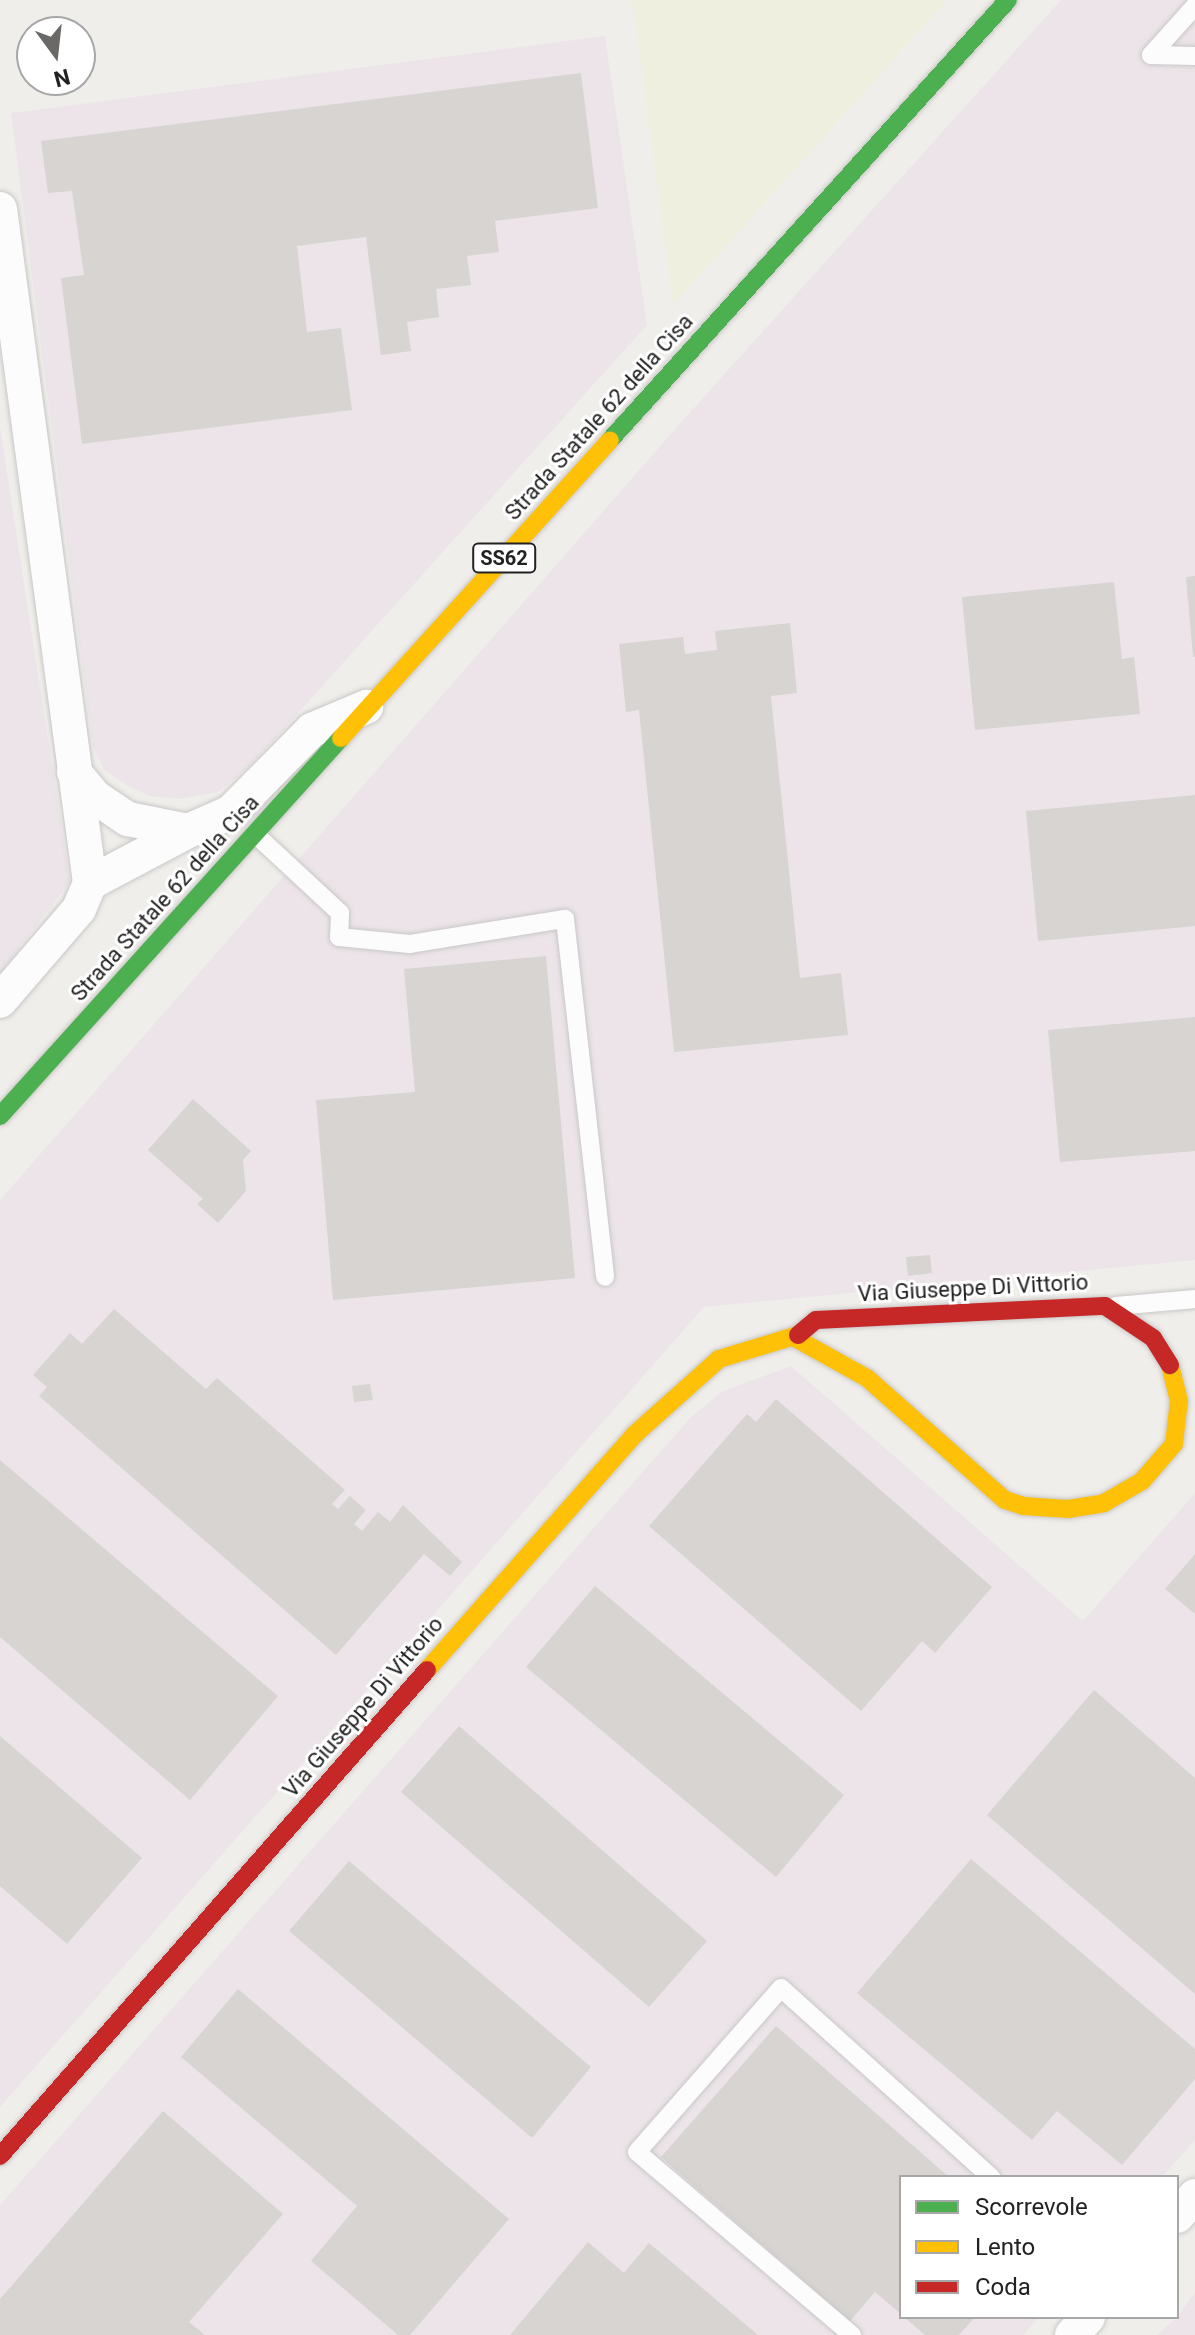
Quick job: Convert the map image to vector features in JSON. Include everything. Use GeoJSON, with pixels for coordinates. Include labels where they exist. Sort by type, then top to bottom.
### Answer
{"type":"FeatureCollection","features":[{"type":"Feature","properties":{"kind":"street","name":"Strada Statale 62 della Cisa"},"geometry":{"type":"LineString","coordinates":[[0,1116],[1008,0]]}},
{"type":"Feature","properties":{"kind":"street"},"geometry":{"type":"LineString","coordinates":[[0,209],[90,883],[79,909],[0,1001]]}},
{"type":"Feature","properties":{"kind":"street"},"geometry":{"type":"LineString","coordinates":[[90,883],[231,812],[312,730],[374,703]]}},
{"type":"Feature","properties":{"kind":"street"},"geometry":{"type":"LineString","coordinates":[[74,772],[95,797],[128,819],[188,831]]}},
{"type":"Feature","properties":{"kind":"street","name":"Via Giuseppe Di Vittorio"},"geometry":{"type":"LineString","coordinates":[[0,2156],[634,1435],[719,1359],[743,1348],[795,1338],[816,1320],[1105,1306],[1153,1338],[1169,1362],[1178,1421],[1174,1444],[1142,1481],[1104,1503],[1045,1510],[1005,1500],[867,1378],[795,1338]]}},
{"type":"Feature","properties":{"kind":"street"},"geometry":{"type":"LineString","coordinates":[[1179,2214],[1195,2196]]}},
{"type":"Feature","properties":{"kind":"street"},"geometry":{"type":"LineString","coordinates":[[1072,2335],[1086,2319]]}},
{"type":"Feature","properties":{"kind":"lane"},"geometry":{"type":"LineString","coordinates":[[1195,6],[1151,55],[1195,56]]}},
{"type":"Feature","properties":{"kind":"lane"},"geometry":{"type":"LineString","coordinates":[[255,834],[340,913],[339,937],[410,944],[565,919],[605,1277]]}},
{"type":"Feature","properties":{"kind":"lane"},"geometry":{"type":"LineString","coordinates":[[1105,1306],[1195,1299]]}},
{"type":"Feature","properties":{"kind":"lane"},"geometry":{"type":"LineString","coordinates":[[852,2335],[637,2152],[657,2128],[781,1988],[989,2175]]}},
{"type":"Feature","properties":{"kind":"shaded area"},"geometry":{"type":"Polygon","coordinates":[[[1061,0],[1195,0],[1195,1260],[704,1307],[0,2107],[0,1200],[684,419],[1061,0]]]}},
{"type":"Feature","properties":{"kind":"shaded area"},"geometry":{"type":"Polygon","coordinates":[[[605,36],[647,325],[253,763],[218,792],[179,799],[149,796],[125,784],[104,770],[93,746],[11,113],[605,36]]]}},
{"type":"Feature","properties":{"kind":"shaded area"},"geometry":{"type":"Polygon","coordinates":[[[0,427],[70,882],[0,973],[0,427]]]}},
{"type":"Feature","properties":{"kind":"shaded area"},"geometry":{"type":"Polygon","coordinates":[[[791,1366],[1083,1621],[1195,1493],[1195,2140],[1164,2175],[899,2175],[899,2319],[1037,2319],[1023,2335],[0,2335],[0,2205],[691,1417],[723,1391],[791,1366]]]}},
{"type":"Feature","properties":{"kind":"shaded area"},"geometry":{"type":"Polygon","coordinates":[[[1195,2292],[1195,2335],[1157,2335],[1175,2319],[1179,2319],[1179,2314],[1195,2292]]]}},
{"type":"Feature","properties":{"kind":"green space"},"geometry":{"type":"Polygon","coordinates":[[[632,0],[947,0],[673,305],[632,0]]]}},
{"type":"Feature","properties":{"kind":"building"},"geometry":{"type":"Polygon","coordinates":[[[581,73],[598,208],[495,221],[499,252],[467,256],[471,285],[436,289],[439,317],[407,322],[411,351],[381,355],[366,237],[297,246],[307,332],[341,328],[352,410],[82,444],[61,278],[84,275],[72,191],[48,193],[41,141],[581,73]]]}},
{"type":"Feature","properties":{"kind":"building"},"geometry":{"type":"Polygon","coordinates":[[[1195,576],[1195,657],[1193,657],[1186,577],[1195,576]]]}},
{"type":"Feature","properties":{"kind":"building"},"geometry":{"type":"Polygon","coordinates":[[[1114,582],[1122,659],[1134,657],[1140,714],[975,730],[962,597],[1114,582]]]}},
{"type":"Feature","properties":{"kind":"building"},"geometry":{"type":"Polygon","coordinates":[[[790,623],[797,693],[771,696],[800,978],[841,973],[848,1035],[674,1052],[639,710],[626,712],[619,644],[683,637],[685,654],[717,650],[715,631],[790,623]]]}},
{"type":"Feature","properties":{"kind":"building"},"geometry":{"type":"Polygon","coordinates":[[[1195,795],[1195,926],[1038,941],[1026,811],[1195,795]]]}},
{"type":"Feature","properties":{"kind":"building"},"geometry":{"type":"Polygon","coordinates":[[[546,956],[575,1278],[333,1300],[316,1100],[415,1092],[404,969],[546,956]]]}},
{"type":"Feature","properties":{"kind":"building"},"geometry":{"type":"Polygon","coordinates":[[[1195,1017],[1195,1151],[1060,1162],[1048,1030],[1195,1017]]]}},
{"type":"Feature","properties":{"kind":"building"},"geometry":{"type":"Polygon","coordinates":[[[193,1099],[251,1151],[243,1160],[246,1191],[218,1223],[197,1204],[203,1199],[148,1150],[193,1099]]]}},
{"type":"Feature","properties":{"kind":"building"},"geometry":{"type":"Polygon","coordinates":[[[930,1255],[932,1273],[908,1276],[906,1257],[930,1255]]]}},
{"type":"Feature","properties":{"kind":"building"},"geometry":{"type":"Polygon","coordinates":[[[114,1309],[206,1389],[217,1378],[345,1490],[332,1504],[338,1509],[350,1496],[366,1510],[354,1524],[362,1531],[378,1512],[390,1522],[403,1505],[462,1562],[450,1576],[424,1554],[336,1655],[39,1396],[47,1387],[33,1375],[70,1333],[82,1344],[114,1309]]]}},
{"type":"Feature","properties":{"kind":"building"},"geometry":{"type":"Polygon","coordinates":[[[370,1384],[373,1400],[354,1402],[352,1386],[370,1384]]]}},
{"type":"Feature","properties":{"kind":"building"},"geometry":{"type":"Polygon","coordinates":[[[776,1399],[992,1587],[935,1653],[922,1641],[861,1711],[649,1526],[747,1414],[756,1422],[776,1399]]]}},
{"type":"Feature","properties":{"kind":"building"},"geometry":{"type":"Polygon","coordinates":[[[0,1460],[278,1696],[190,1800],[0,1637],[0,1460]]]}},
{"type":"Feature","properties":{"kind":"building"},"geometry":{"type":"Polygon","coordinates":[[[1195,1554],[1195,1614],[1165,1589],[1195,1554]]]}},
{"type":"Feature","properties":{"kind":"building"},"geometry":{"type":"Polygon","coordinates":[[[595,1586],[844,1795],[776,1877],[526,1667],[595,1586]]]}},
{"type":"Feature","properties":{"kind":"building"},"geometry":{"type":"Polygon","coordinates":[[[1094,1690],[1195,1778],[1195,1994],[987,1815],[1094,1690]]]}},
{"type":"Feature","properties":{"kind":"building"},"geometry":{"type":"Polygon","coordinates":[[[459,1726],[707,1941],[649,2007],[401,1792],[459,1726]]]}},
{"type":"Feature","properties":{"kind":"building"},"geometry":{"type":"Polygon","coordinates":[[[0,1736],[142,1858],[67,1944],[0,1886],[0,1736]]]}},
{"type":"Feature","properties":{"kind":"building"},"geometry":{"type":"Polygon","coordinates":[[[971,1859],[1195,2049],[1195,2079],[1122,2165],[1057,2111],[1032,2140],[857,1993],[971,1859]]]}},
{"type":"Feature","properties":{"kind":"building"},"geometry":{"type":"Polygon","coordinates":[[[349,1861],[591,2067],[532,2138],[289,1931],[349,1861]]]}},
{"type":"Feature","properties":{"kind":"building"},"geometry":{"type":"Polygon","coordinates":[[[238,1989],[509,2219],[410,2335],[398,2335],[311,2261],[357,2206],[181,2057],[238,1989]]]}},
{"type":"Feature","properties":{"kind":"building"},"geometry":{"type":"Polygon","coordinates":[[[776,2026],[947,2175],[899,2175],[899,2312],[875,2292],[850,2321],[661,2157],[776,2026]]]}},
{"type":"Feature","properties":{"kind":"building"},"geometry":{"type":"Polygon","coordinates":[[[163,2111],[283,2214],[189,2322],[205,2335],[0,2335],[0,2299],[163,2111]]]}},
{"type":"Feature","properties":{"kind":"building"},"geometry":{"type":"Polygon","coordinates":[[[588,2242],[624,2273],[649,2243],[758,2335],[510,2335],[588,2242]]]}},
{"type":"Feature","properties":{"kind":"building"},"geometry":{"type":"Polygon","coordinates":[[[906,2319],[973,2319],[959,2335],[925,2335],[906,2319]]]}},
{"type":"Feature","properties":{"kind":"traffic: fast"},"geometry":{"type":"LineString","coordinates":[[610,440],[1008,0]]}},
{"type":"Feature","properties":{"kind":"traffic: fast"},"geometry":{"type":"LineString","coordinates":[[0,1116],[341,738]]}},
{"type":"Feature","properties":{"kind":"traffic: slow"},"geometry":{"type":"LineString","coordinates":[[341,738],[610,440]]}},
{"type":"Feature","properties":{"kind":"traffic: slow"},"geometry":{"type":"LineString","coordinates":[[427,1670],[634,1435],[719,1359],[798,1335]]}},
{"type":"Feature","properties":{"kind":"traffic: slow"},"geometry":{"type":"LineString","coordinates":[[795,1338],[867,1378],[1005,1500],[1023,1506],[1068,1509],[1104,1503],[1142,1481],[1174,1444],[1179,1401],[1170,1365]]}},
{"type":"Feature","properties":{"kind":"traffic: jam"},"geometry":{"type":"LineString","coordinates":[[798,1335],[816,1320],[1105,1306],[1153,1338],[1170,1365]]}},
{"type":"Feature","properties":{"kind":"traffic: jam"},"geometry":{"type":"LineString","coordinates":[[0,2156],[427,1670]]}}]}
